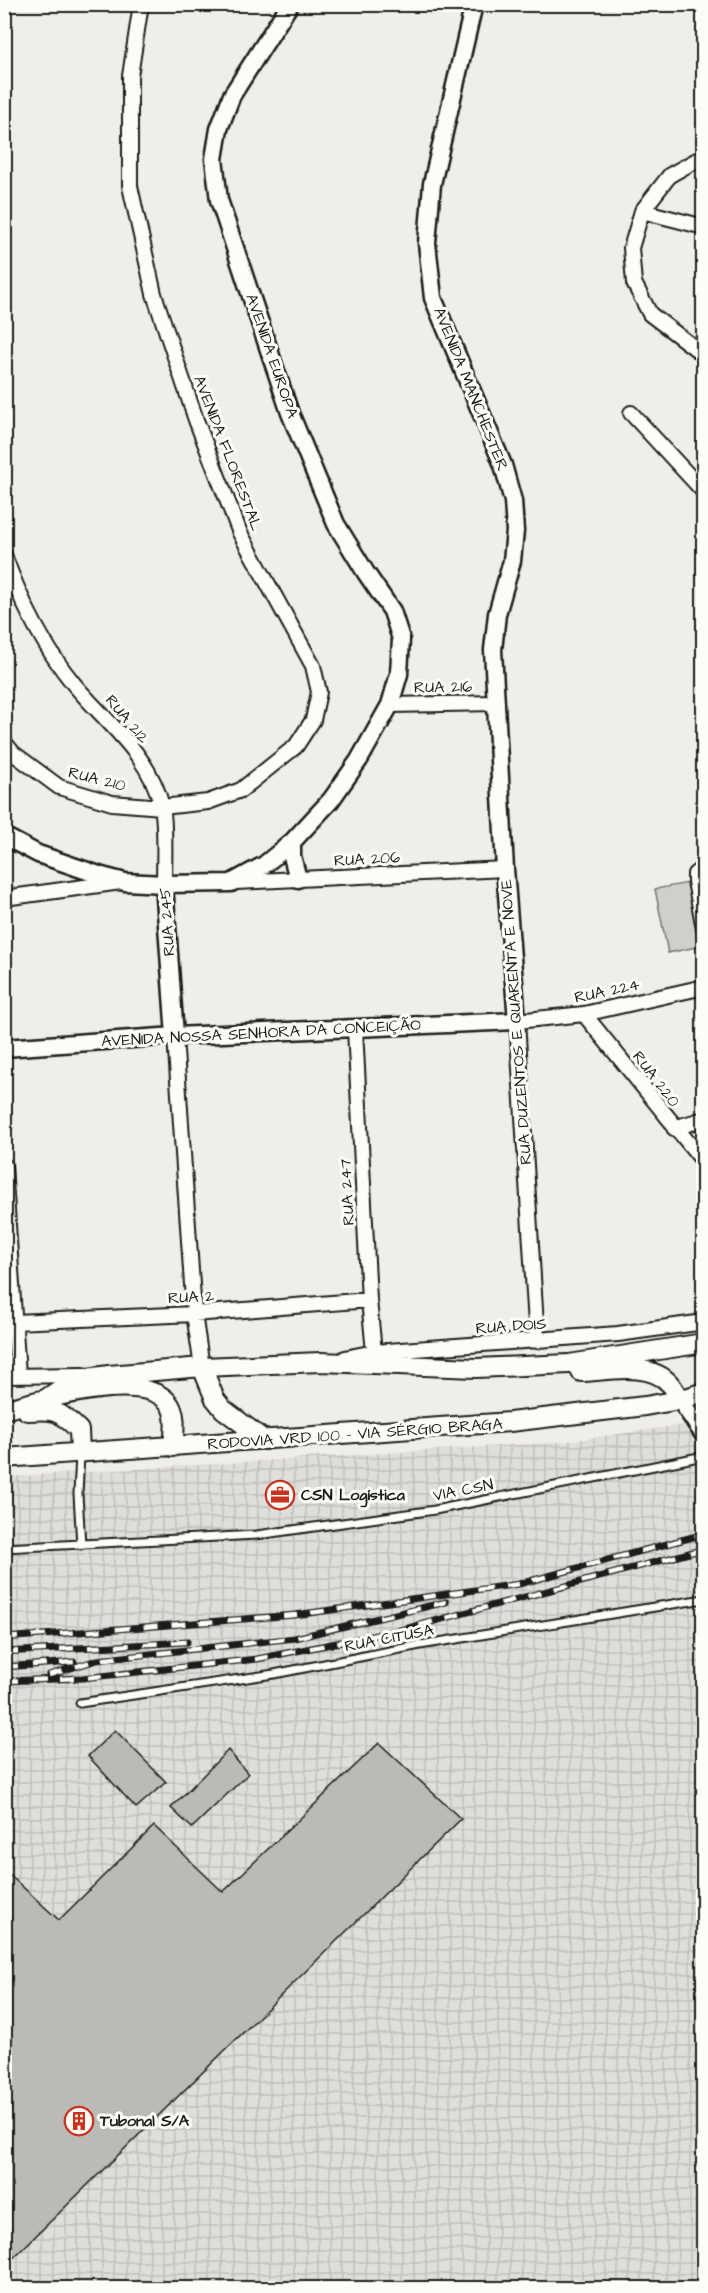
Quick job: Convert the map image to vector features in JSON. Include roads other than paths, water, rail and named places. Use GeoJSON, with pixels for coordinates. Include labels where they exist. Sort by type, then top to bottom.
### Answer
{"type":"FeatureCollection","features":[{"type":"Feature","properties":{"kind":"main road"},"geometry":{"type":"LineString","coordinates":[[423,1368],[569,1364],[704,1343]]}},
{"type":"Feature","properties":{"kind":"main road"},"geometry":{"type":"LineString","coordinates":[[47,1398],[72,1381],[109,1375],[202,1367],[321,1362],[529,1373],[649,1371],[660,1375],[671,1384],[680,1400]]}},
{"type":"Feature","properties":{"kind":"main road"},"geometry":{"type":"LineString","coordinates":[[202,1367],[215,1399],[223,1409],[264,1440]]}},
{"type":"Feature","properties":{"kind":"main road"},"geometry":{"type":"LineString","coordinates":[[4,1411],[47,1398],[90,1390],[141,1389],[157,1392],[170,1404],[174,1418],[173,1447]]}},
{"type":"Feature","properties":{"kind":"main road","name":"RODOVIA VRD 100 - VIA SÉRGIO BRAGA"},"geometry":{"type":"LineString","coordinates":[[4,1458],[510,1422],[680,1400],[704,1392]]}},
{"type":"Feature","properties":{"kind":"main road"},"geometry":{"type":"LineString","coordinates":[[4,1411],[51,1410],[67,1419],[79,1430],[80,1453]]}},
{"type":"Feature","properties":{"kind":"street","name":"AVENIDA FLORESTAL"},"geometry":{"type":"LineString","coordinates":[[141,4],[130,76],[130,186],[154,294],[196,420],[240,533],[313,666],[319,692],[313,720],[296,746],[241,790],[208,802],[162,807]]}},
{"type":"Feature","properties":{"kind":"street","name":"AVENIDA EUROPA"},"geometry":{"type":"LineString","coordinates":[[231,882],[264,865],[292,843],[331,800],[359,760],[390,705],[399,674],[401,639],[392,611],[336,524],[290,413],[219,200],[214,159],[219,129],[232,95],[290,4]]}},
{"type":"Feature","properties":{"kind":"street","name":"AVENIDA MANCHESTER"},"geometry":{"type":"LineString","coordinates":[[474,4],[432,184],[427,243],[433,297],[504,465],[513,501],[515,531],[512,561],[497,614],[493,650],[497,703]]}},
{"type":"Feature","properties":{"kind":"street"},"geometry":{"type":"LineString","coordinates":[[704,156],[670,175],[642,211],[631,248],[634,283],[650,314],[704,355]]}},
{"type":"Feature","properties":{"kind":"street"},"geometry":{"type":"LineString","coordinates":[[642,211],[704,227]]}},
{"type":"Feature","properties":{"kind":"street"},"geometry":{"type":"LineString","coordinates":[[632,413],[704,492]]}},
{"type":"Feature","properties":{"kind":"street","name":"RUA 212"},"geometry":{"type":"LineString","coordinates":[[4,555],[41,635],[72,682],[123,736],[148,771],[162,807]]}},
{"type":"Feature","properties":{"kind":"street","name":"RUA 216"},"geometry":{"type":"LineString","coordinates":[[390,705],[497,703]]}},
{"type":"Feature","properties":{"kind":"street","name":"RUA DUZENTOS E QUARENTA E NOVE"},"geometry":{"type":"LineString","coordinates":[[497,703],[505,869],[537,1341]]}},
{"type":"Feature","properties":{"kind":"street","name":"RUA 210"},"geometry":{"type":"LineString","coordinates":[[4,742],[13,753],[59,787],[112,803],[162,807]]}},
{"type":"Feature","properties":{"kind":"street","name":"RUA 245"},"geometry":{"type":"LineString","coordinates":[[162,807],[164,884],[175,1036]]}},
{"type":"Feature","properties":{"kind":"street"},"geometry":{"type":"LineString","coordinates":[[4,836],[38,854],[125,882]]}},
{"type":"Feature","properties":{"kind":"street"},"geometry":{"type":"LineString","coordinates":[[292,843],[294,866],[298,879]]}},
{"type":"Feature","properties":{"kind":"street"},"geometry":{"type":"LineString","coordinates":[[704,867],[695,874],[704,929]]}},
{"type":"Feature","properties":{"kind":"street","name":"RUA 206"},"geometry":{"type":"LineString","coordinates":[[231,882],[505,869]]}},
{"type":"Feature","properties":{"kind":"street"},"geometry":{"type":"LineString","coordinates":[[4,898],[125,882],[164,884],[231,882]]}},
{"type":"Feature","properties":{"kind":"street","name":"RUA 224"},"geometry":{"type":"LineString","coordinates":[[517,1021],[584,1014],[704,987]]}},
{"type":"Feature","properties":{"kind":"street","name":"RUA 220"},"geometry":{"type":"LineString","coordinates":[[584,1014],[674,1128],[704,1162]]}},
{"type":"Feature","properties":{"kind":"street","name":"AVENIDA NOSSA SENHORA DA CONCEIÇÃO"},"geometry":{"type":"LineString","coordinates":[[4,1048],[175,1036],[517,1021]]}},
{"type":"Feature","properties":{"kind":"street","name":"RUA 247"},"geometry":{"type":"LineString","coordinates":[[355,1029],[369,1300],[374,1352]]}},
{"type":"Feature","properties":{"kind":"street"},"geometry":{"type":"LineString","coordinates":[[175,1036],[194,1314],[202,1367]]}},
{"type":"Feature","properties":{"kind":"street"},"geometry":{"type":"LineString","coordinates":[[674,1128],[704,1119]]}},
{"type":"Feature","properties":{"kind":"street"},"geometry":{"type":"LineString","coordinates":[[4,1165],[15,1322],[11,1375],[109,1375]]}},
{"type":"Feature","properties":{"kind":"street","name":"RUA 2"},"geometry":{"type":"LineString","coordinates":[[15,1322],[194,1314],[369,1300]]}},
{"type":"Feature","properties":{"kind":"street","name":"RUA DOIS"},"geometry":{"type":"LineString","coordinates":[[321,1362],[374,1352],[618,1334],[704,1322]]}},
{"type":"Feature","properties":{"kind":"street"},"geometry":{"type":"LineString","coordinates":[[680,1400],[704,1435]]}},
{"type":"Feature","properties":{"kind":"lane"},"geometry":{"type":"LineString","coordinates":[[80,1453],[78,1494],[81,1545]]}},
{"type":"Feature","properties":{"kind":"lane","name":"VIA CSN"},"geometry":{"type":"LineString","coordinates":[[4,1548],[257,1535],[435,1510],[704,1456]]}},
{"type":"Feature","properties":{"kind":"lane","name":"RUA CITUSA"},"geometry":{"type":"LineString","coordinates":[[80,1703],[274,1674],[420,1645],[704,1599]]}},
{"type":"Feature","properties":{"kind":"railway"},"geometry":{"type":"LineString","coordinates":[[4,1638],[295,1615],[519,1584],[704,1534]]}},
{"type":"Feature","properties":{"kind":"railway"},"geometry":{"type":"LineString","coordinates":[[4,1681],[83,1678],[257,1659],[401,1630],[704,1549]]}},
{"type":"Feature","properties":{"kind":"railway"},"geometry":{"type":"LineString","coordinates":[[49,1675],[97,1660],[295,1638],[446,1602]]}},
{"type":"Feature","properties":{"kind":"railway"},"geometry":{"type":"LineString","coordinates":[[4,1652],[187,1642]]}},
{"type":"Feature","properties":{"kind":"railway"},"geometry":{"type":"LineString","coordinates":[[4,1667],[74,1662]]}},
{"type":"Feature","properties":{"kind":"place","name":"CSN Logística"},"geometry":{"type":"Point","coordinates":[280,1495]}},
{"type":"Feature","properties":{"kind":"place","name":"Tubonal S/A"},"geometry":{"type":"Point","coordinates":[79,2121]}}]}
